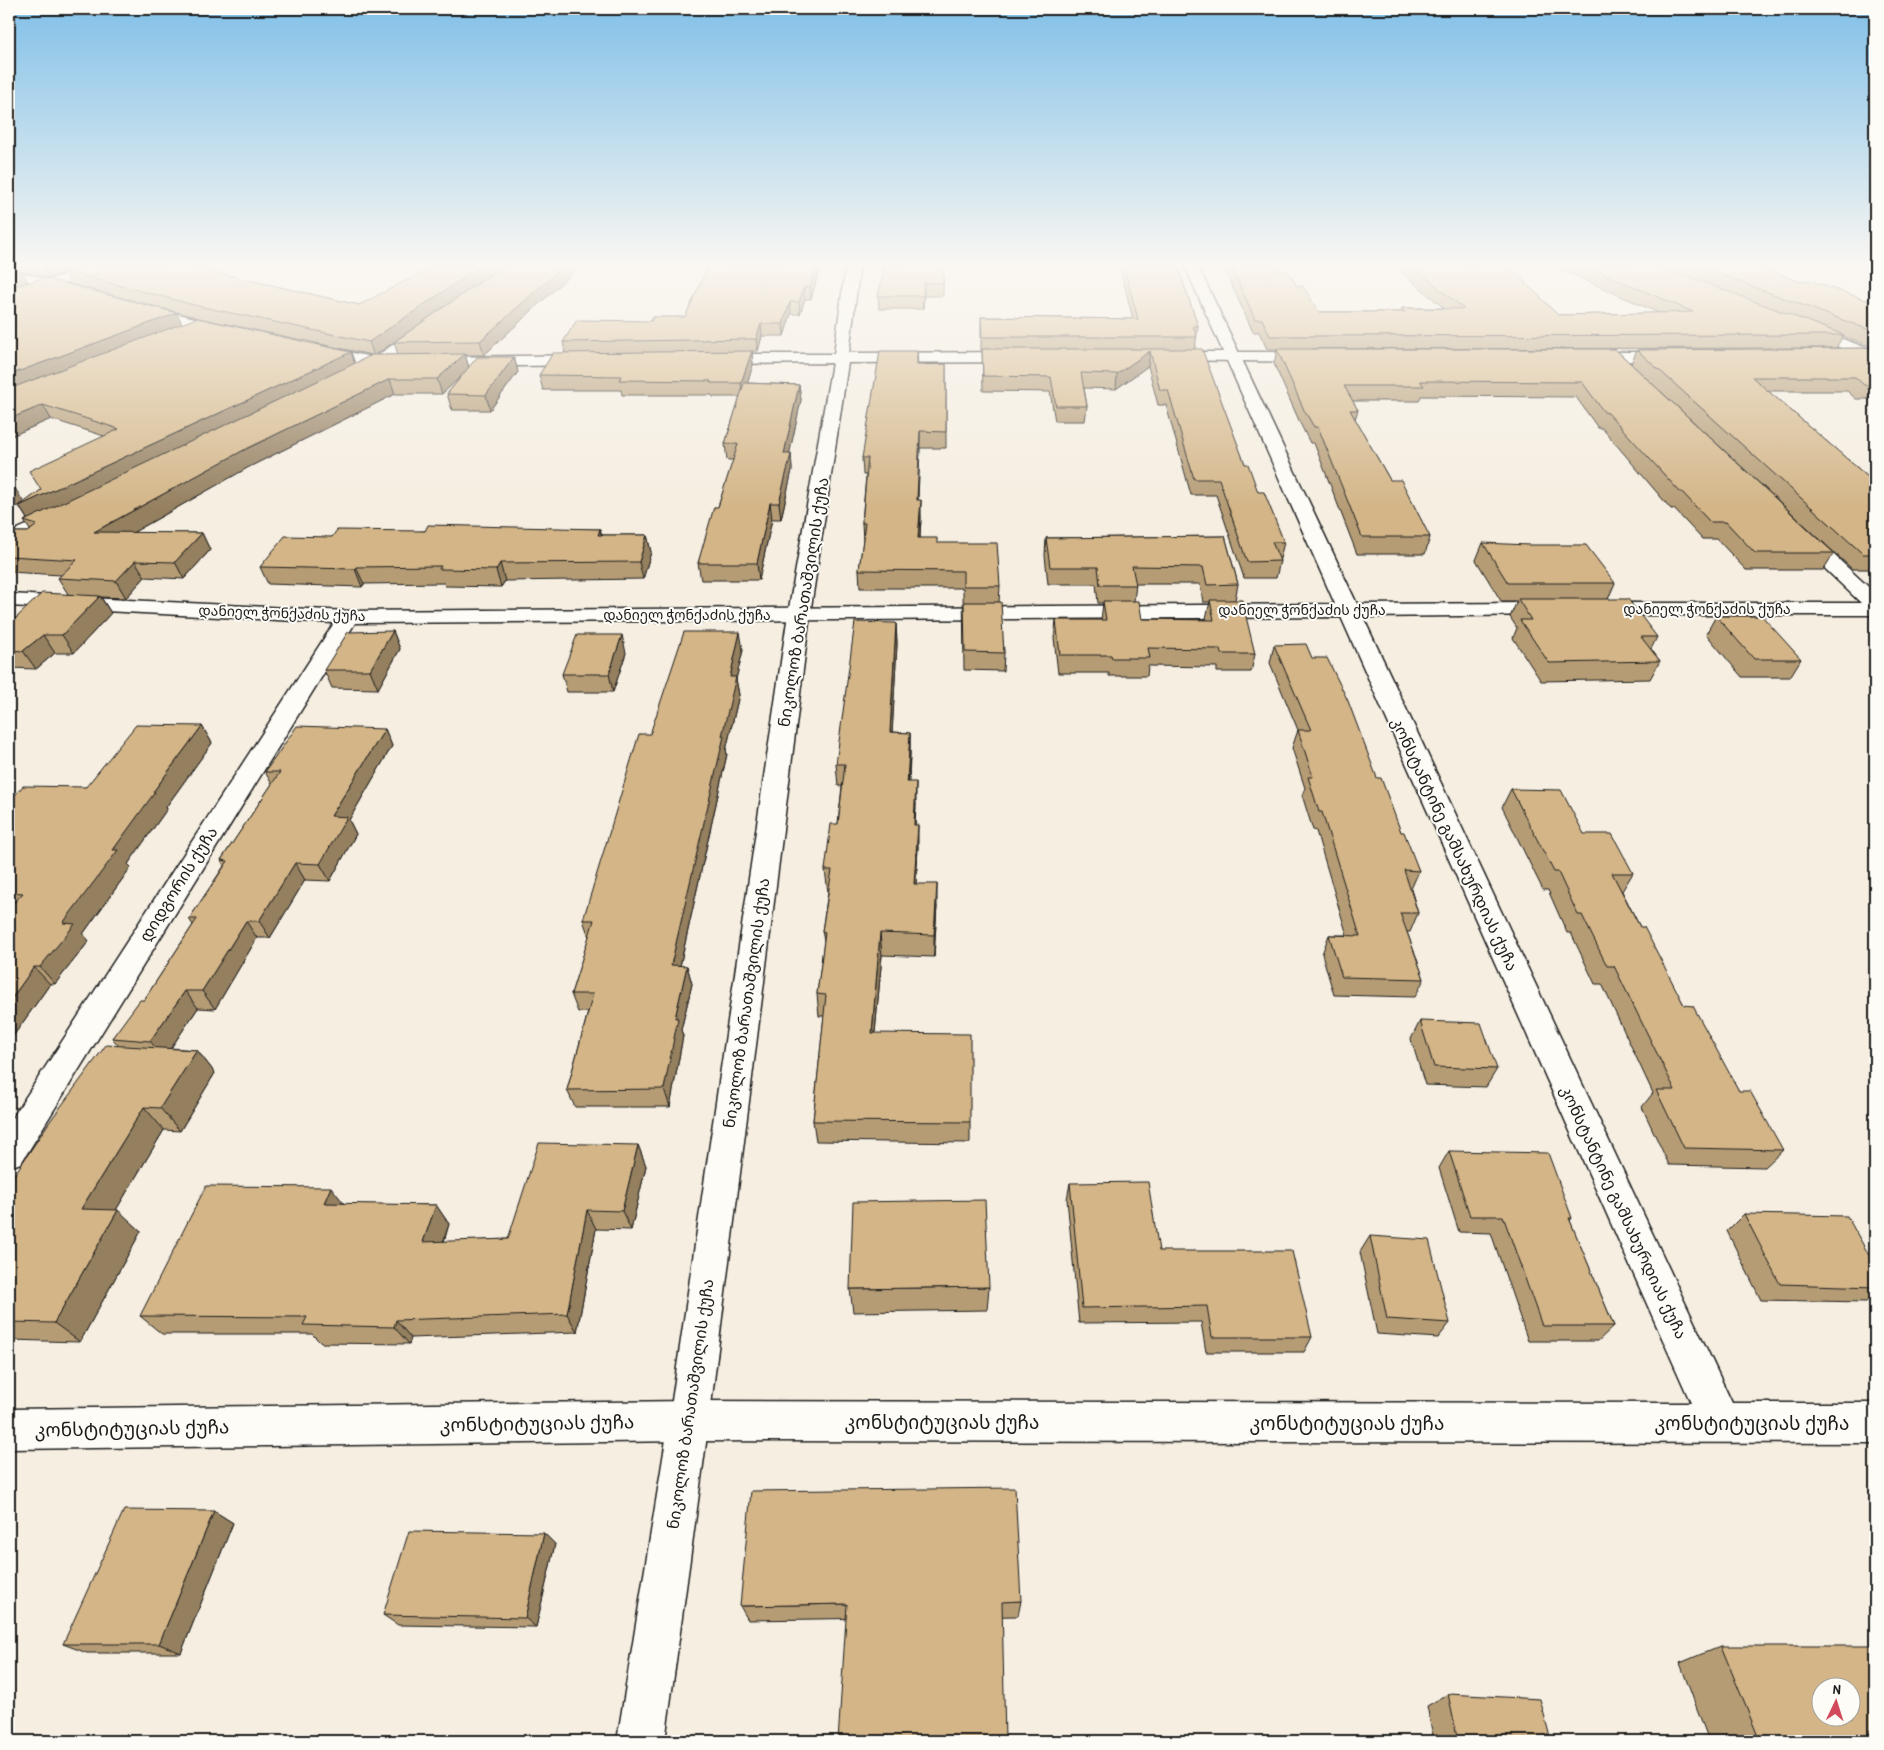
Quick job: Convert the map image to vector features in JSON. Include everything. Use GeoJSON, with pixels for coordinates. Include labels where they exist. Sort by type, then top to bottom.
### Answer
{"type":"FeatureCollection","features":[{"type":"Feature","properties":{"kind":"street"},"geometry":{"type":"LineString","coordinates":[[298,346],[376,363],[604,360]]}},
{"type":"Feature","properties":{"kind":"street"},"geometry":{"type":"LineString","coordinates":[[340,380],[376,363],[401,346]]}},
{"type":"Feature","properties":{"kind":"street","name":"ნიკოლოზ ბარათაშვილის ქუჩა"},"geometry":{"type":"LineString","coordinates":[[641,1741],[689,1421],[799,614],[842,346]]}},
{"type":"Feature","properties":{"kind":"street","name":"კონსტანტინე გამსახურდიას ქუჩა"},"geometry":{"type":"LineString","coordinates":[[1227,346],[1721,1424]]}},
{"type":"Feature","properties":{"kind":"street"},"geometry":{"type":"LineString","coordinates":[[1848,346],[1873,355]]}},
{"type":"Feature","properties":{"kind":"street"},"geometry":{"type":"LineString","coordinates":[[1832,355],[1873,355]]}},
{"type":"Feature","properties":{"kind":"street"},"geometry":{"type":"LineString","coordinates":[[702,359],[1036,357]]}},
{"type":"Feature","properties":{"kind":"street"},"geometry":{"type":"LineString","coordinates":[[1154,357],[1330,357]]}},
{"type":"Feature","properties":{"kind":"street"},"geometry":{"type":"LineString","coordinates":[[1574,357],[1682,357]]}},
{"type":"Feature","properties":{"kind":"street"},"geometry":{"type":"LineString","coordinates":[[1612,357],[1634,377]]}},
{"type":"Feature","properties":{"kind":"street"},"geometry":{"type":"LineString","coordinates":[[9,540],[80,506]]}},
{"type":"Feature","properties":{"kind":"street"},"geometry":{"type":"LineString","coordinates":[[1790,524],[1875,604]]}},
{"type":"Feature","properties":{"kind":"street","name":"დანიელ ჭონქაძის ქუჩა"},"geometry":{"type":"LineString","coordinates":[[9,600],[348,617],[1347,609],[1875,608]]}},
{"type":"Feature","properties":{"kind":"street","name":"დიდგორის ქუჩა"},"geometry":{"type":"LineString","coordinates":[[9,1152],[348,617]]}},
{"type":"Feature","properties":{"kind":"street","name":"კონსტიტუციას ქუჩა"},"geometry":{"type":"LineString","coordinates":[[9,1430],[689,1421],[1875,1424]]}},
{"type":"Feature","properties":{"kind":"building"},"geometry":{"type":"Polygon","coordinates":[[[9,346],[88,346],[9,375],[9,346]]]}},
{"type":"Feature","properties":{"kind":"building"},"geometry":{"type":"Polygon","coordinates":[[[124,346],[322,346],[351,352],[19,506],[41,490],[29,471],[119,429],[43,405],[9,419],[9,389],[124,346]]]}},
{"type":"Feature","properties":{"kind":"building"},"geometry":{"type":"Polygon","coordinates":[[[1875,348],[1875,385],[1864,385],[1855,377],[1752,377],[1875,483],[1875,554],[1863,554],[1637,350],[1875,348]]]}},
{"type":"Feature","properties":{"kind":"building"},"geometry":{"type":"Polygon","coordinates":[[[982,349],[1202,349],[1245,464],[1248,464],[1258,492],[1264,492],[1284,542],[1272,542],[1280,561],[1247,562],[1219,479],[1194,479],[1168,390],[1160,390],[1150,351],[1117,374],[1081,373],[1087,406],[1056,406],[1051,377],[983,376],[982,349]]]}},
{"type":"Feature","properties":{"kind":"building"},"geometry":{"type":"Polygon","coordinates":[[[1277,349],[1615,349],[1834,553],[1755,553],[1726,522],[1710,522],[1608,413],[1604,412],[1582,382],[1420,381],[1424,386],[1344,386],[1358,410],[1350,410],[1390,480],[1401,480],[1430,537],[1362,537],[1318,427],[1314,427],[1304,410],[1277,349]]]}},
{"type":"Feature","properties":{"kind":"building"},"geometry":{"type":"Polygon","coordinates":[[[752,351],[741,383],[619,380],[621,376],[539,375],[553,353],[752,351]]]}},
{"type":"Feature","properties":{"kind":"building"},"geometry":{"type":"Polygon","coordinates":[[[880,351],[917,351],[917,365],[946,364],[946,432],[920,431],[917,500],[921,500],[918,538],[937,538],[937,543],[997,543],[1000,586],[963,586],[963,571],[859,570],[865,523],[862,523],[868,458],[862,458],[880,351]]]}},
{"type":"Feature","properties":{"kind":"building"},"geometry":{"type":"Polygon","coordinates":[[[465,354],[437,379],[390,379],[242,451],[94,532],[202,533],[175,562],[135,561],[116,581],[58,578],[77,560],[9,556],[9,532],[28,532],[37,525],[24,521],[372,355],[465,354]]]}},
{"type":"Feature","properties":{"kind":"building"},"geometry":{"type":"Polygon","coordinates":[[[477,357],[514,357],[486,395],[447,394],[477,357]]]}},
{"type":"Feature","properties":{"kind":"building"},"geometry":{"type":"Polygon","coordinates":[[[744,383],[799,385],[784,454],[791,454],[779,503],[770,503],[757,563],[698,563],[714,507],[718,507],[738,444],[725,444],[744,383]]]}},
{"type":"Feature","properties":{"kind":"building"},"geometry":{"type":"Polygon","coordinates":[[[428,525],[600,529],[598,535],[647,535],[639,562],[500,563],[496,570],[439,569],[441,566],[356,567],[355,569],[260,567],[285,536],[332,537],[337,530],[425,531],[428,525]]]}},
{"type":"Feature","properties":{"kind":"building"},"geometry":{"type":"Polygon","coordinates":[[[1225,536],[1238,584],[1207,585],[1203,567],[1132,566],[1136,585],[1100,585],[1098,567],[1050,567],[1046,538],[1225,536]]]}},
{"type":"Feature","properties":{"kind":"building"},"geometry":{"type":"Polygon","coordinates":[[[1483,543],[1586,545],[1615,583],[1508,583],[1483,543]]]}},
{"type":"Feature","properties":{"kind":"building"},"geometry":{"type":"Polygon","coordinates":[[[42,593],[100,596],[62,635],[43,635],[23,651],[9,650],[9,617],[16,618],[42,593]]]}},
{"type":"Feature","properties":{"kind":"building"},"geometry":{"type":"Polygon","coordinates":[[[1518,599],[1628,599],[1657,637],[1641,637],[1660,661],[1549,663],[1520,620],[1531,620],[1518,599]]]}},
{"type":"Feature","properties":{"kind":"building"},"geometry":{"type":"Polygon","coordinates":[[[1210,600],[1242,600],[1255,654],[1221,654],[1220,649],[1148,648],[1150,658],[1112,658],[1111,655],[1060,655],[1056,620],[1106,620],[1103,601],[1139,601],[1142,619],[1214,620],[1210,600]]]}},
{"type":"Feature","properties":{"kind":"building"},"geometry":{"type":"Polygon","coordinates":[[[964,602],[1001,602],[1004,653],[965,652],[964,602]]]}},
{"type":"Feature","properties":{"kind":"building"},"geometry":{"type":"Polygon","coordinates":[[[1716,616],[1762,616],[1801,659],[1754,659],[1716,616]]]}},
{"type":"Feature","properties":{"kind":"building"},"geometry":{"type":"Polygon","coordinates":[[[855,622],[896,623],[890,732],[910,733],[907,782],[916,782],[914,825],[918,825],[914,884],[937,884],[934,935],[880,933],[872,1033],[970,1034],[970,1122],[813,1121],[826,995],[817,994],[825,932],[822,931],[832,870],[825,870],[831,824],[838,824],[845,764],[836,764],[855,622]]]}},
{"type":"Feature","properties":{"kind":"building"},"geometry":{"type":"Polygon","coordinates":[[[393,631],[370,670],[324,670],[348,632],[393,631]]]}},
{"type":"Feature","properties":{"kind":"building"},"geometry":{"type":"Polygon","coordinates":[[[684,632],[740,632],[730,677],[736,677],[722,736],[724,736],[671,965],[687,966],[675,1018],[678,1018],[664,1089],[567,1090],[593,994],[571,994],[594,920],[583,920],[639,734],[650,734],[684,632]]]}},
{"type":"Feature","properties":{"kind":"building"},"geometry":{"type":"Polygon","coordinates":[[[577,635],[622,635],[609,674],[562,674],[577,635]]]}},
{"type":"Feature","properties":{"kind":"building"},"geometry":{"type":"Polygon","coordinates":[[[1306,644],[1312,658],[1327,658],[1348,701],[1377,778],[1381,778],[1401,832],[1404,832],[1419,871],[1404,870],[1418,913],[1400,913],[1424,979],[1342,977],[1329,935],[1360,936],[1322,812],[1319,812],[1308,777],[1313,777],[1298,730],[1311,730],[1274,645],[1306,644]]]}},
{"type":"Feature","properties":{"kind":"building"},"geometry":{"type":"Polygon","coordinates":[[[136,725],[202,726],[113,850],[118,850],[63,923],[75,924],[40,967],[34,967],[9,1002],[9,908],[23,893],[9,892],[9,802],[23,786],[86,787],[136,725]]]}},
{"type":"Feature","properties":{"kind":"building"},"geometry":{"type":"Polygon","coordinates":[[[297,726],[385,729],[331,816],[347,817],[320,864],[295,863],[259,921],[246,921],[202,991],[185,991],[150,1041],[112,1038],[140,1000],[144,1000],[197,919],[189,919],[228,861],[221,860],[280,772],[265,772],[297,726]]]}},
{"type":"Feature","properties":{"kind":"building"},"geometry":{"type":"Polygon","coordinates":[[[1511,789],[1561,790],[1584,834],[1612,834],[1633,873],[1612,873],[1640,927],[1644,927],[1684,1005],[1693,1006],[1739,1091],[1750,1091],[1783,1150],[1684,1148],[1656,1090],[1675,1090],[1614,966],[1607,966],[1582,915],[1578,915],[1558,872],[1554,872],[1511,789]]]}},
{"type":"Feature","properties":{"kind":"building"},"geometry":{"type":"Polygon","coordinates":[[[1420,1021],[1481,1023],[1497,1069],[1434,1067],[1420,1021]]]}},
{"type":"Feature","properties":{"kind":"building"},"geometry":{"type":"Polygon","coordinates":[[[106,1045],[197,1050],[160,1108],[144,1107],[81,1209],[118,1210],[54,1323],[9,1322],[9,1183],[48,1124],[106,1045]]]}},
{"type":"Feature","properties":{"kind":"building"},"geometry":{"type":"Polygon","coordinates":[[[539,1143],[638,1145],[622,1211],[587,1210],[567,1314],[396,1320],[394,1327],[303,1325],[307,1317],[140,1316],[206,1186],[331,1187],[324,1203],[436,1205],[423,1242],[508,1239],[539,1143]]]}},
{"type":"Feature","properties":{"kind":"building"},"geometry":{"type":"Polygon","coordinates":[[[1449,1151],[1548,1153],[1572,1218],[1569,1218],[1614,1326],[1542,1326],[1503,1216],[1470,1216],[1449,1151]]]}},
{"type":"Feature","properties":{"kind":"building"},"geometry":{"type":"Polygon","coordinates":[[[1148,1182],[1159,1251],[1292,1251],[1312,1337],[1212,1337],[1207,1306],[1082,1308],[1070,1183],[1148,1182]]]}},
{"type":"Feature","properties":{"kind":"building"},"geometry":{"type":"Polygon","coordinates":[[[985,1200],[989,1287],[850,1289],[853,1202],[985,1200]]]}},
{"type":"Feature","properties":{"kind":"building"},"geometry":{"type":"Polygon","coordinates":[[[1744,1214],[1847,1216],[1875,1266],[1875,1287],[1780,1284],[1744,1214]]]}},
{"type":"Feature","properties":{"kind":"building"},"geometry":{"type":"Polygon","coordinates":[[[1370,1236],[1429,1240],[1450,1323],[1387,1319],[1370,1236]]]}},
{"type":"Feature","properties":{"kind":"building"},"geometry":{"type":"Polygon","coordinates":[[[1015,1488],[1021,1601],[1002,1602],[1005,1741],[838,1741],[847,1604],[740,1606],[751,1491],[1015,1488]]]}},
{"type":"Feature","properties":{"kind":"building"},"geometry":{"type":"Polygon","coordinates":[[[124,1510],[214,1511],[159,1644],[63,1644],[124,1510]]]}},
{"type":"Feature","properties":{"kind":"building"},"geometry":{"type":"Polygon","coordinates":[[[409,1531],[544,1533],[525,1618],[383,1615],[409,1531]]]}},
{"type":"Feature","properties":{"kind":"building"},"geometry":{"type":"Polygon","coordinates":[[[1721,1646],[1875,1646],[1875,1741],[1760,1741],[1721,1646]]]}},
{"type":"Feature","properties":{"kind":"building"},"geometry":{"type":"Polygon","coordinates":[[[1448,1694],[1540,1699],[1551,1741],[1458,1741],[1448,1694]]]}}]}
